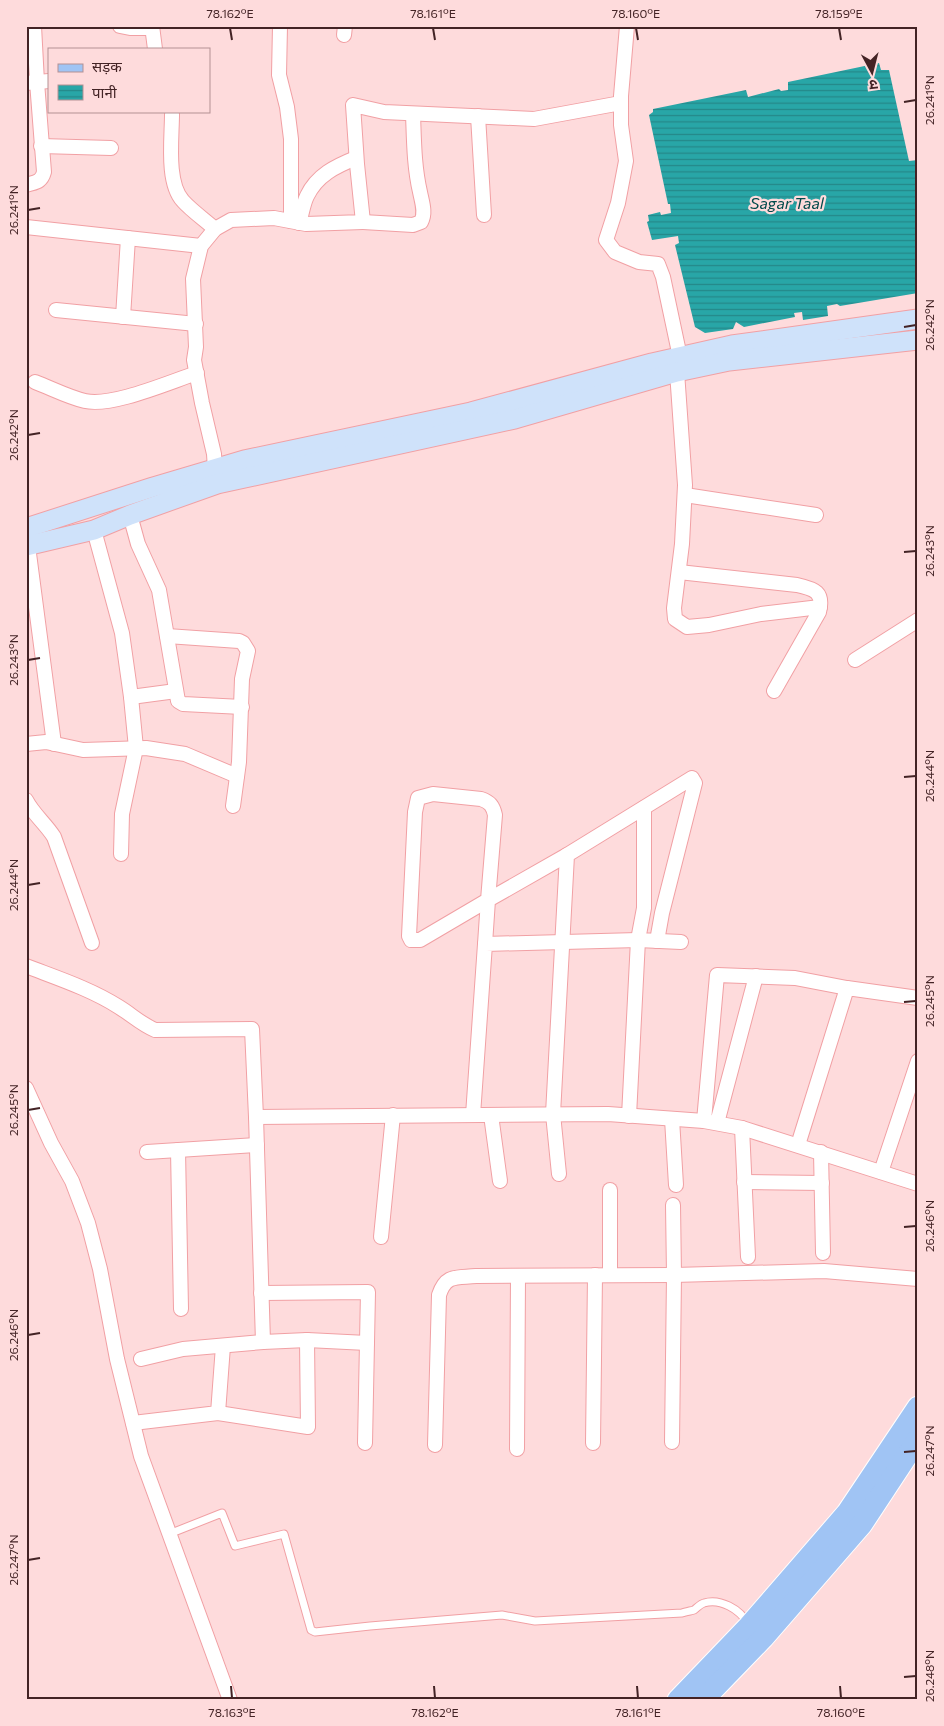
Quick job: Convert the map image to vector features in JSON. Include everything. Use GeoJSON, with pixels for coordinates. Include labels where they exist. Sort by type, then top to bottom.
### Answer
{"type":"FeatureCollection","features":[{"type":"Feature","properties":{"kind":"main road"},"geometry":{"type":"LineString","coordinates":[[703,1700],[847,1513],[918,1407]]}},
{"type":"Feature","properties":{"kind":"main road"},"geometry":{"type":"LineString","coordinates":[[678,1700],[756,1632],[862,1524],[918,1440]]}},
{"type":"Feature","properties":{"kind":"street"},"geometry":{"type":"LineString","coordinates":[[26,185],[39,182],[44,172],[34,26]]}},
{"type":"Feature","properties":{"kind":"street"},"geometry":{"type":"LineString","coordinates":[[120,26],[130,28],[152,27],[155,48]]}},
{"type":"Feature","properties":{"kind":"street"},"geometry":{"type":"LineString","coordinates":[[280,26],[279,75],[287,107],[291,139],[295,222]]}},
{"type":"Feature","properties":{"kind":"street"},"geometry":{"type":"LineString","coordinates":[[627,26],[621,103],[626,162],[618,203],[606,240],[615,252],[639,262],[658,264],[663,277],[679,364],[685,495],[674,608],[675,619],[687,627],[709,625],[762,614],[820,607]]}},
{"type":"Feature","properties":{"kind":"street"},"geometry":{"type":"LineString","coordinates":[[363,222],[356,158],[353,105],[384,112],[534,119],[621,103]]}},
{"type":"Feature","properties":{"kind":"street"},"geometry":{"type":"LineString","coordinates":[[172,114],[172,175],[175,186],[182,200],[215,229]]}},
{"type":"Feature","properties":{"kind":"street"},"geometry":{"type":"LineString","coordinates":[[215,469],[214,454],[194,360],[196,324],[193,293],[201,246],[215,229],[231,220],[274,218],[295,222],[363,222],[413,225],[421,222],[424,217],[416,176],[413,114]]}},
{"type":"Feature","properties":{"kind":"street"},"geometry":{"type":"LineString","coordinates":[[478,116],[484,215]]}},
{"type":"Feature","properties":{"kind":"street"},"geometry":{"type":"LineString","coordinates":[[41,146],[111,148]]}},
{"type":"Feature","properties":{"kind":"street"},"geometry":{"type":"LineString","coordinates":[[295,222],[306,196],[320,177],[339,165],[356,158]]}},
{"type":"Feature","properties":{"kind":"street"},"geometry":{"type":"LineString","coordinates":[[26,227],[201,246]]}},
{"type":"Feature","properties":{"kind":"street"},"geometry":{"type":"LineString","coordinates":[[123,317],[128,238]]}},
{"type":"Feature","properties":{"kind":"street"},"geometry":{"type":"LineString","coordinates":[[56,310],[196,324]]}},
{"type":"Feature","properties":{"kind":"street"},"geometry":{"type":"LineString","coordinates":[[27,540],[94,530],[217,484],[515,419],[732,345],[918,319]]}},
{"type":"Feature","properties":{"kind":"street"},"geometry":{"type":"LineString","coordinates":[[27,540],[153,487],[254,458],[471,412],[679,364],[729,361],[918,340]]}},
{"type":"Feature","properties":{"kind":"street"},"geometry":{"type":"LineString","coordinates":[[35,382],[86,401],[105,401],[129,396],[196,373]]}},
{"type":"Feature","properties":{"kind":"street"},"geometry":{"type":"LineString","coordinates":[[685,495],[816,515]]}},
{"type":"Feature","properties":{"kind":"street"},"geometry":{"type":"LineString","coordinates":[[130,515],[138,544],[160,590],[178,701],[182,704],[242,707]]}},
{"type":"Feature","properties":{"kind":"street"},"geometry":{"type":"LineString","coordinates":[[94,530],[122,633],[136,748],[122,814],[121,854]]}},
{"type":"Feature","properties":{"kind":"street"},"geometry":{"type":"LineString","coordinates":[[27,540],[54,744]]}},
{"type":"Feature","properties":{"kind":"street"},"geometry":{"type":"LineString","coordinates":[[679,572],[804,586],[818,594],[822,602],[819,612],[774,691]]}},
{"type":"Feature","properties":{"kind":"street"},"geometry":{"type":"LineString","coordinates":[[855,660],[918,620]]}},
{"type":"Feature","properties":{"kind":"street"},"geometry":{"type":"LineString","coordinates":[[167,636],[243,643],[248,651],[242,679],[242,707],[233,806]]}},
{"type":"Feature","properties":{"kind":"street"},"geometry":{"type":"LineString","coordinates":[[131,697],[176,691]]}},
{"type":"Feature","properties":{"kind":"street"},"geometry":{"type":"LineString","coordinates":[[26,744],[46,742],[83,750],[146,748],[185,754],[237,776]]}},
{"type":"Feature","properties":{"kind":"street"},"geometry":{"type":"LineString","coordinates":[[473,1115],[488,900],[495,815],[493,807],[481,799],[433,794],[418,798],[414,822],[409,936],[411,940],[420,940],[488,900],[567,855],[692,778],[695,783],[662,913],[657,941]]}},
{"type":"Feature","properties":{"kind":"street"},"geometry":{"type":"LineString","coordinates":[[26,800],[54,837],[92,943]]}},
{"type":"Feature","properties":{"kind":"street"},"geometry":{"type":"LineString","coordinates":[[629,1116],[638,940],[644,908],[644,808]]}},
{"type":"Feature","properties":{"kind":"street"},"geometry":{"type":"LineString","coordinates":[[559,1174],[553,1114],[567,855]]}},
{"type":"Feature","properties":{"kind":"street"},"geometry":{"type":"LineString","coordinates":[[485,944],[638,940],[681,942]]}},
{"type":"Feature","properties":{"kind":"street"},"geometry":{"type":"LineString","coordinates":[[26,966],[71,983],[119,1007],[142,1024],[155,1030],[252,1029],[262,1342]]}},
{"type":"Feature","properties":{"kind":"street"},"geometry":{"type":"LineString","coordinates":[[710,1122],[717,974],[795,978],[847,988],[918,998]]}},
{"type":"Feature","properties":{"kind":"street"},"geometry":{"type":"LineString","coordinates":[[710,1122],[756,976]]}},
{"type":"Feature","properties":{"kind":"street"},"geometry":{"type":"LineString","coordinates":[[798,1145],[847,988]]}},
{"type":"Feature","properties":{"kind":"street"},"geometry":{"type":"LineString","coordinates":[[881,1172],[918,1061]]}},
{"type":"Feature","properties":{"kind":"street"},"geometry":{"type":"LineString","coordinates":[[26,1088],[51,1143],[72,1181],[88,1223],[100,1269],[117,1359],[141,1456],[230,1700]]}},
{"type":"Feature","properties":{"kind":"street"},"geometry":{"type":"LineString","coordinates":[[256,1117],[608,1114],[710,1122],[742,1128],[918,1184]]}},
{"type":"Feature","properties":{"kind":"street"},"geometry":{"type":"LineString","coordinates":[[381,1237],[393,1115]]}},
{"type":"Feature","properties":{"kind":"street"},"geometry":{"type":"LineString","coordinates":[[491,1115],[500,1181]]}},
{"type":"Feature","properties":{"kind":"street"},"geometry":{"type":"LineString","coordinates":[[672,1119],[676,1185]]}},
{"type":"Feature","properties":{"kind":"street"},"geometry":{"type":"LineString","coordinates":[[742,1128],[748,1257]]}},
{"type":"Feature","properties":{"kind":"street"},"geometry":{"type":"LineString","coordinates":[[147,1152],[257,1145]]}},
{"type":"Feature","properties":{"kind":"street"},"geometry":{"type":"LineString","coordinates":[[178,1150],[181,1309]]}},
{"type":"Feature","properties":{"kind":"street"},"geometry":{"type":"LineString","coordinates":[[821,1152],[823,1253]]}},
{"type":"Feature","properties":{"kind":"street"},"geometry":{"type":"LineString","coordinates":[[744,1182],[822,1183]]}},
{"type":"Feature","properties":{"kind":"street"},"geometry":{"type":"LineString","coordinates":[[610,1190],[610,1275]]}},
{"type":"Feature","properties":{"kind":"street"},"geometry":{"type":"LineString","coordinates":[[672,1442],[673,1206]]}},
{"type":"Feature","properties":{"kind":"street"},"geometry":{"type":"LineString","coordinates":[[435,1445],[439,1295],[442,1284],[447,1280],[476,1276],[674,1275],[824,1271],[918,1279]]}},
{"type":"Feature","properties":{"kind":"street"},"geometry":{"type":"LineString","coordinates":[[593,1443],[595,1275]]}},
{"type":"Feature","properties":{"kind":"street"},"geometry":{"type":"LineString","coordinates":[[517,1450],[518,1276]]}},
{"type":"Feature","properties":{"kind":"street"},"geometry":{"type":"LineString","coordinates":[[261,1293],[368,1292],[365,1443]]}},
{"type":"Feature","properties":{"kind":"street"},"geometry":{"type":"LineString","coordinates":[[133,1423],[218,1413],[308,1427],[307,1340]]}},
{"type":"Feature","properties":{"kind":"street"},"geometry":{"type":"LineString","coordinates":[[141,1359],[183,1349],[262,1342],[307,1340],[367,1344]]}},
{"type":"Feature","properties":{"kind":"street"},"geometry":{"type":"LineString","coordinates":[[218,1413],[223,1346]]}},
{"type":"Feature","properties":{"kind":"lane"},"geometry":{"type":"LineString","coordinates":[[169,1534],[222,1513],[235,1546],[284,1534],[311,1630],[315,1632],[502,1615],[535,1621],[682,1613],[693,1610],[702,1603],[718,1602],[736,1610],[745,1617],[756,1632]]}},
{"type":"Feature","properties":{"kind":"water","name":"Sagar Taal"},"geometry":{"type":"Polygon","coordinates":[[[879,63],[881,70],[889,70],[909,161],[918,160],[918,189],[916,190],[918,200],[918,293],[840,306],[837,304],[827,306],[828,316],[803,320],[802,312],[794,313],[795,317],[744,327],[736,322],[733,329],[705,333],[695,327],[675,245],[679,243],[678,236],[652,240],[647,222],[649,221],[648,215],[660,212],[661,215],[671,213],[649,115],[653,112],[653,109],[746,90],[748,97],[779,89],[781,91],[788,90],[788,82],[879,63]]]}}]}
